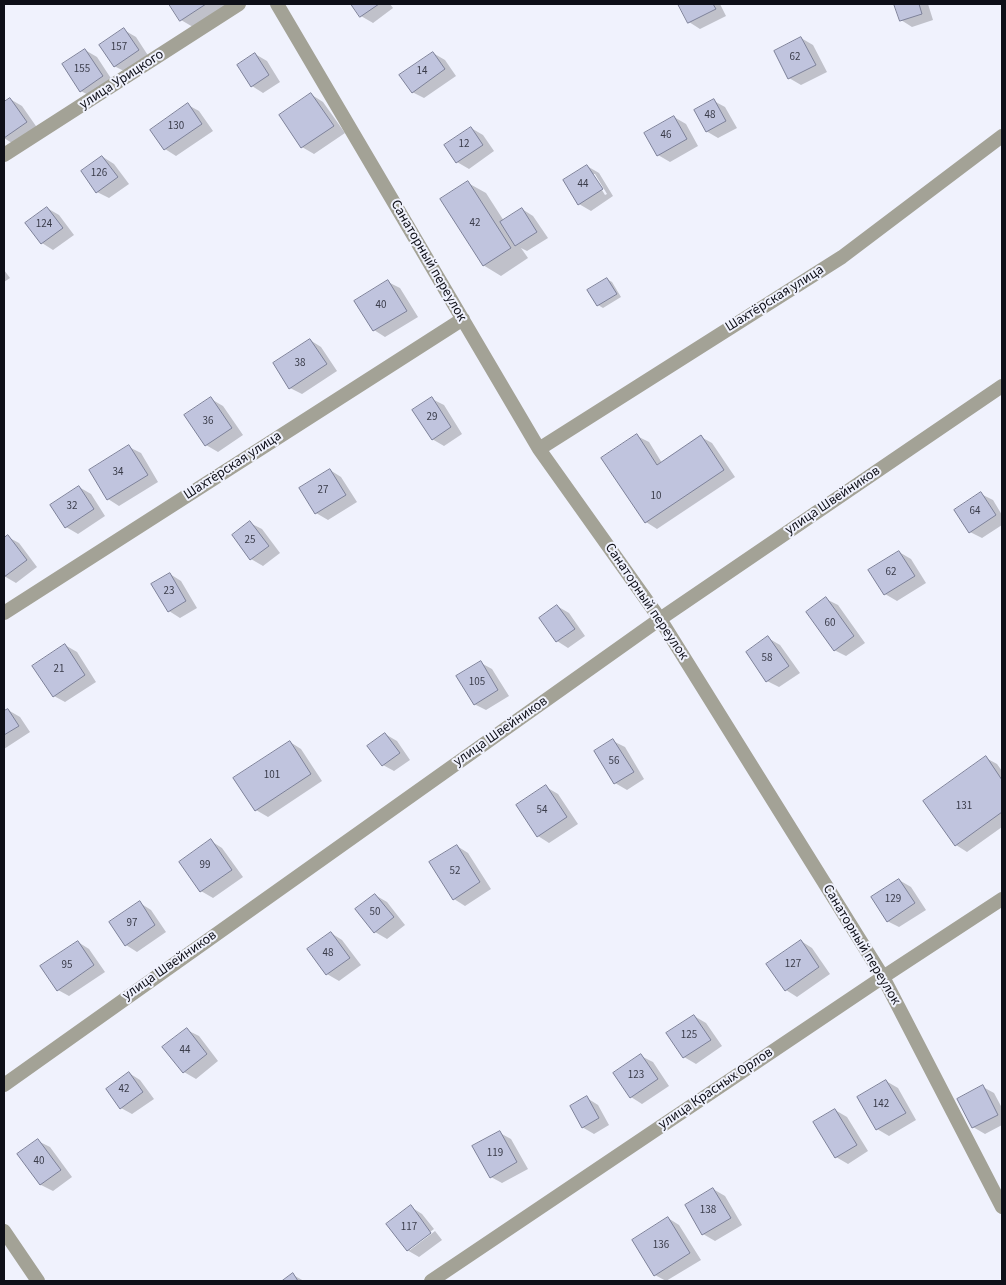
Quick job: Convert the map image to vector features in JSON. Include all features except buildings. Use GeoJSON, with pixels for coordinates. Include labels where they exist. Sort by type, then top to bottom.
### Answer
{"type":"FeatureCollection","features":[{"type":"Feature","properties":{"kind":"street","name":"улица Урицкого"},"geometry":{"type":"LineString","coordinates":[[4,156],[239,4]]}},
{"type":"Feature","properties":{"kind":"street","name":"Санаторный переулок"},"geometry":{"type":"LineString","coordinates":[[277,4],[539,449],[660,619],[883,977],[1002,1207]]}},
{"type":"Feature","properties":{"kind":"street","name":"Шахтёрская улица"},"geometry":{"type":"LineString","coordinates":[[539,449],[842,257],[1002,136]]}},
{"type":"Feature","properties":{"kind":"street","name":"Шахтёрская улица"},"geometry":{"type":"LineString","coordinates":[[4,613],[463,319]]}},
{"type":"Feature","properties":{"kind":"street","name":"улица Швейников"},"geometry":{"type":"LineString","coordinates":[[4,1085],[660,619],[1002,386]]}},
{"type":"Feature","properties":{"kind":"street","name":"улица Красных Орлов"},"geometry":{"type":"LineString","coordinates":[[431,1281],[1002,899]]}},
{"type":"Feature","properties":{"kind":"street"},"geometry":{"type":"LineString","coordinates":[[4,1232],[38,1281]]}}]}
